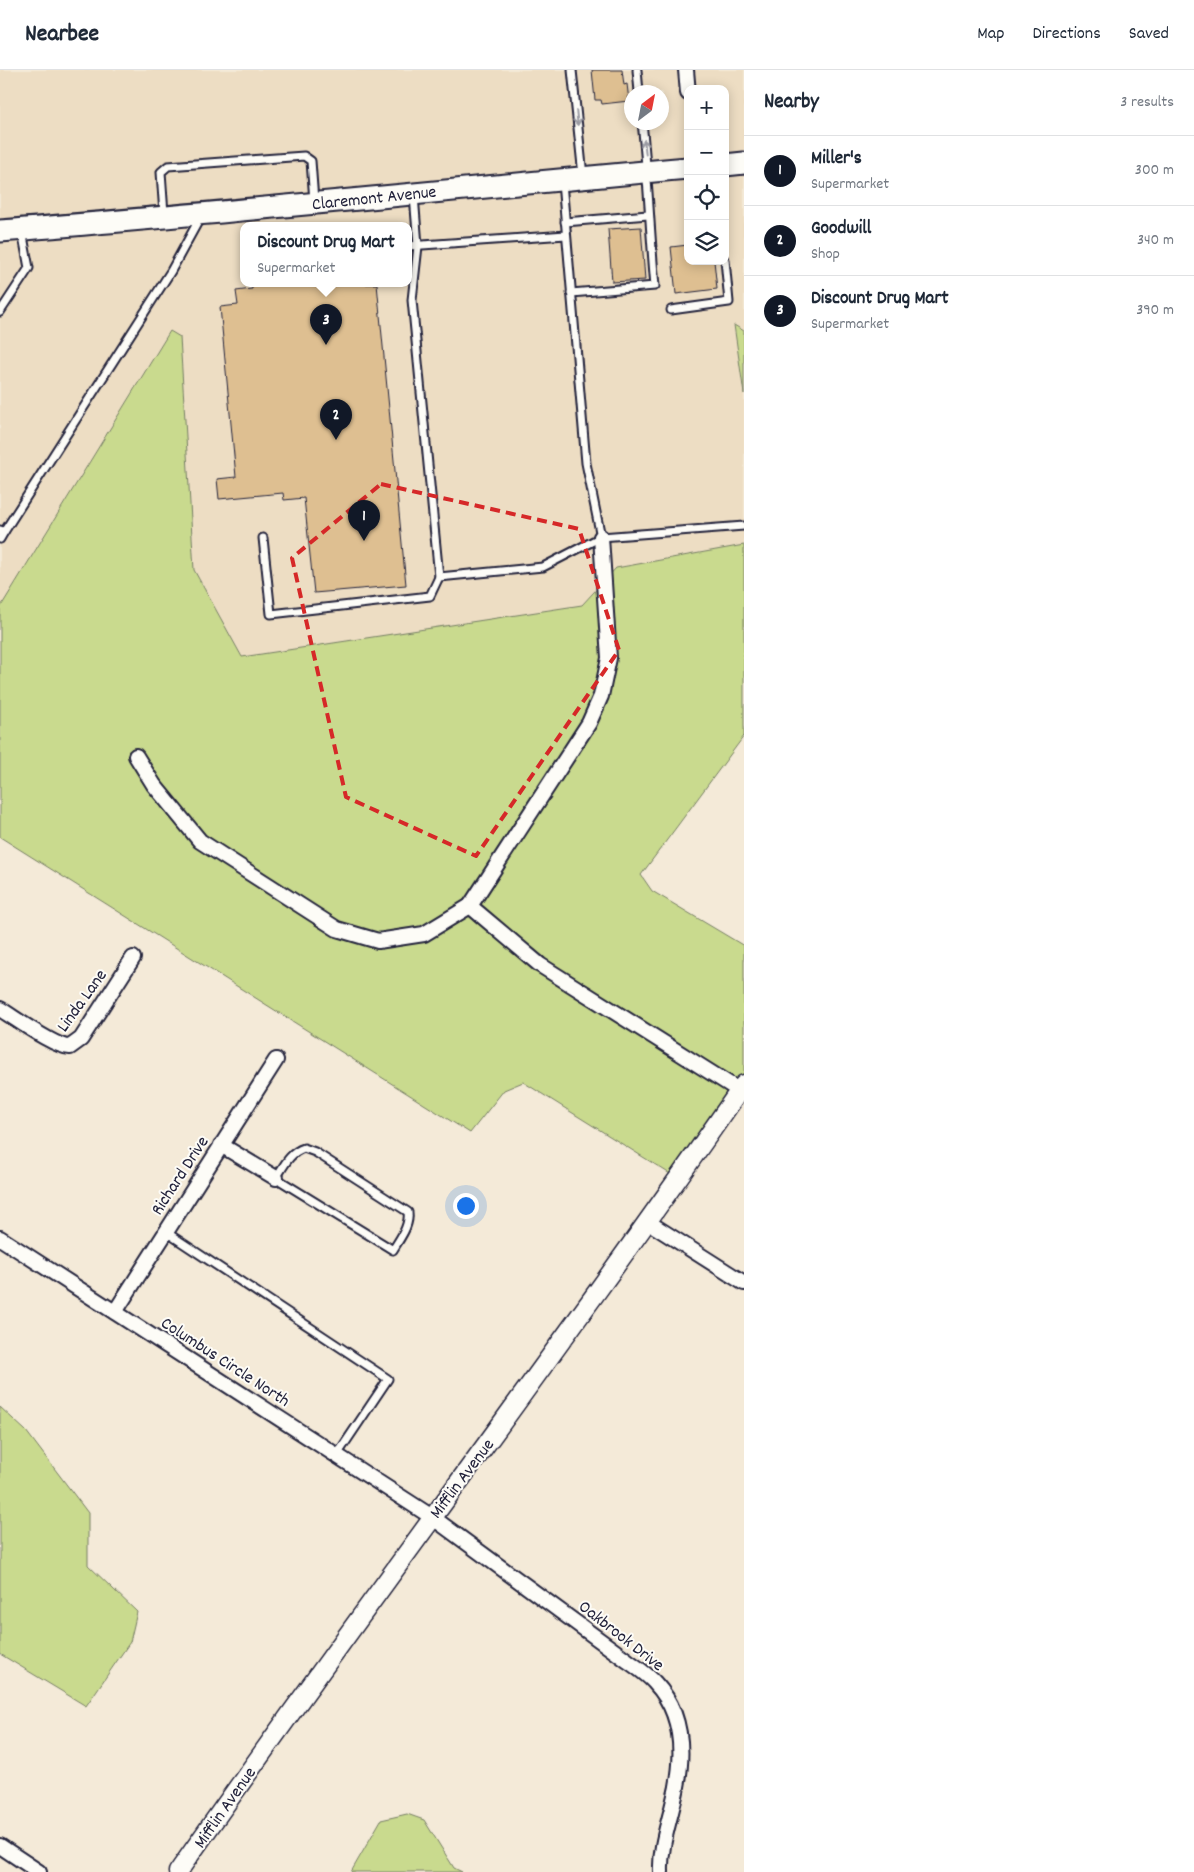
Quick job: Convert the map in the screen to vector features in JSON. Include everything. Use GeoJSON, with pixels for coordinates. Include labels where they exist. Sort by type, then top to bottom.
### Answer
{"type":"FeatureCollection","features":[{"type":"Feature","properties":{"kind":"main road"},"geometry":{"type":"LineString","coordinates":[[729,165],[744,163]]}},
{"type":"Feature","properties":{"kind":"main road","name":"Claremont Avenue"},"geometry":{"type":"LineString","coordinates":[[6,232],[684,168]]}},
{"type":"Feature","properties":{"kind":"street"},"geometry":{"type":"LineString","coordinates":[[686,70],[687,85]]}},
{"type":"Feature","properties":{"kind":"street"},"geometry":{"type":"LineString","coordinates":[[136,756],[154,785],[200,841],[337,929],[378,941],[424,934],[470,906],[589,723],[601,696],[610,658],[601,537]]}},
{"type":"Feature","properties":{"kind":"street"},"geometry":{"type":"LineString","coordinates":[[470,906],[540,965],[742,1088]]}},
{"type":"Feature","properties":{"kind":"street","name":"Linda Lane"},"geometry":{"type":"LineString","coordinates":[[0,1009],[52,1041],[66,1048],[70,1047],[80,1039],[133,958]]}},
{"type":"Feature","properties":{"kind":"street","name":"Richard Drive"},"geometry":{"type":"LineString","coordinates":[[115,1312],[276,1060]]}},
{"type":"Feature","properties":{"kind":"street","name":"Mifflin Avenue"},"geometry":{"type":"LineString","coordinates":[[178,1872],[432,1517],[648,1222],[742,1088]]}},
{"type":"Feature","properties":{"kind":"street"},"geometry":{"type":"LineString","coordinates":[[221,1145],[276,1178]]}},
{"type":"Feature","properties":{"kind":"street"},"geometry":{"type":"LineString","coordinates":[[648,1222],[744,1283]]}},
{"type":"Feature","properties":{"kind":"street","name":"Columbus Circle North"},"geometry":{"type":"LineString","coordinates":[[0,1238],[432,1517]]}},
{"type":"Feature","properties":{"kind":"street","name":"Oakbrook Drive"},"geometry":{"type":"LineString","coordinates":[[432,1517],[645,1674],[656,1683],[665,1696],[673,1710],[681,1754],[674,1802],[665,1835],[661,1872]]}},
{"type":"Feature","properties":{"kind":"street"},"geometry":{"type":"LineString","coordinates":[[0,1846],[39,1872]]}},
{"type":"Feature","properties":{"kind":"lane"},"geometry":{"type":"LineString","coordinates":[[572,70],[583,178]]}},
{"type":"Feature","properties":{"kind":"lane"},"geometry":{"type":"LineString","coordinates":[[637,70],[638,85]]}},
{"type":"Feature","properties":{"kind":"lane"},"geometry":{"type":"LineString","coordinates":[[571,293],[655,286],[648,215],[648,172],[643,130]]}},
{"type":"Feature","properties":{"kind":"lane"},"geometry":{"type":"LineString","coordinates":[[164,217],[161,172],[168,166],[304,156],[311,161],[314,204]]}},
{"type":"Feature","properties":{"kind":"lane"},"geometry":{"type":"LineString","coordinates":[[562,180],[586,463],[601,537]]}},
{"type":"Feature","properties":{"kind":"lane"},"geometry":{"type":"LineString","coordinates":[[263,538],[271,614],[430,596],[439,577],[412,300],[418,246],[413,193]]}},
{"type":"Feature","properties":{"kind":"lane"},"geometry":{"type":"LineString","coordinates":[[1,533],[166,279],[202,214]]}},
{"type":"Feature","properties":{"kind":"lane"},"geometry":{"type":"LineString","coordinates":[[565,222],[648,215]]}},
{"type":"Feature","properties":{"kind":"lane"},"geometry":{"type":"LineString","coordinates":[[0,312],[29,268],[6,232]]}},
{"type":"Feature","properties":{"kind":"lane"},"geometry":{"type":"LineString","coordinates":[[412,246],[566,235]]}},
{"type":"Feature","properties":{"kind":"lane"},"geometry":{"type":"LineString","coordinates":[[671,310],[729,302],[725,265]]}},
{"type":"Feature","properties":{"kind":"lane"},"geometry":{"type":"LineString","coordinates":[[439,577],[543,567],[601,537],[744,526]]}},
{"type":"Feature","properties":{"kind":"lane"},"geometry":{"type":"LineString","coordinates":[[304,1148],[315,1152],[399,1205],[408,1212],[409,1220],[393,1250],[276,1178],[289,1157],[296,1151],[304,1148]]}},
{"type":"Feature","properties":{"kind":"lane"},"geometry":{"type":"LineString","coordinates":[[165,1232],[388,1379],[337,1455]]}},
{"type":"Feature","properties":{"kind":"highlighted area"},"geometry":{"type":"Polygon","coordinates":[[[381,484],[579,529],[619,650],[476,856],[346,797],[292,558],[381,484]]]}},
{"type":"Feature","properties":{"kind":"shaded area"},"geometry":{"type":"Polygon","coordinates":[[[0,70],[744,70],[744,331],[734,325],[744,394],[744,545],[616,568],[582,605],[242,657],[194,570],[180,338],[170,331],[0,608],[0,70]]]}},
{"type":"Feature","properties":{"kind":"green space"},"geometry":{"type":"Polygon","coordinates":[[[734,325],[744,331],[744,394],[734,325]]]}},
{"type":"Feature","properties":{"kind":"green space"},"geometry":{"type":"Polygon","coordinates":[[[170,331],[180,337],[194,570],[242,657],[582,605],[616,568],[744,545],[744,736],[641,875],[652,891],[744,946],[744,1075],[675,1177],[523,1082],[504,1090],[470,1133],[0,837],[0,608],[170,331]]]}},
{"type":"Feature","properties":{"kind":"green space"},"geometry":{"type":"Polygon","coordinates":[[[0,1407],[26,1431],[88,1513],[88,1565],[137,1612],[130,1642],[86,1706],[0,1654],[0,1407]]]}},
{"type":"Feature","properties":{"kind":"green space"},"geometry":{"type":"Polygon","coordinates":[[[407,1814],[424,1820],[454,1868],[462,1872],[351,1872],[381,1820],[407,1814]]]}},
{"type":"Feature","properties":{"kind":"building"},"geometry":{"type":"Polygon","coordinates":[[[592,70],[622,70],[624,102],[602,104],[601,100],[595,100],[592,70]]]}},
{"type":"Feature","properties":{"kind":"building"},"geometry":{"type":"Polygon","coordinates":[[[641,227],[645,280],[612,282],[608,229],[641,227]]]}},
{"type":"Feature","properties":{"kind":"building"},"geometry":{"type":"Polygon","coordinates":[[[684,245],[684,265],[714,265],[717,289],[676,294],[671,247],[684,245]]]}},
{"type":"Feature","properties":{"kind":"building"},"geometry":{"type":"Polygon","coordinates":[[[252,287],[377,287],[406,585],[314,593],[304,498],[284,500],[283,493],[219,499],[217,479],[236,477],[220,307],[238,305],[236,291],[252,289],[252,287]]]}},
{"type":"Feature","properties":{"kind":"place","name":"Discount Drug Mart"},"geometry":{"type":"Point","coordinates":[326,345]}},
{"type":"Feature","properties":{"kind":"place","name":"Goodwill"},"geometry":{"type":"Point","coordinates":[336,440]}},
{"type":"Feature","properties":{"kind":"place","name":"Miller's"},"geometry":{"type":"Point","coordinates":[364,541]}}]}
